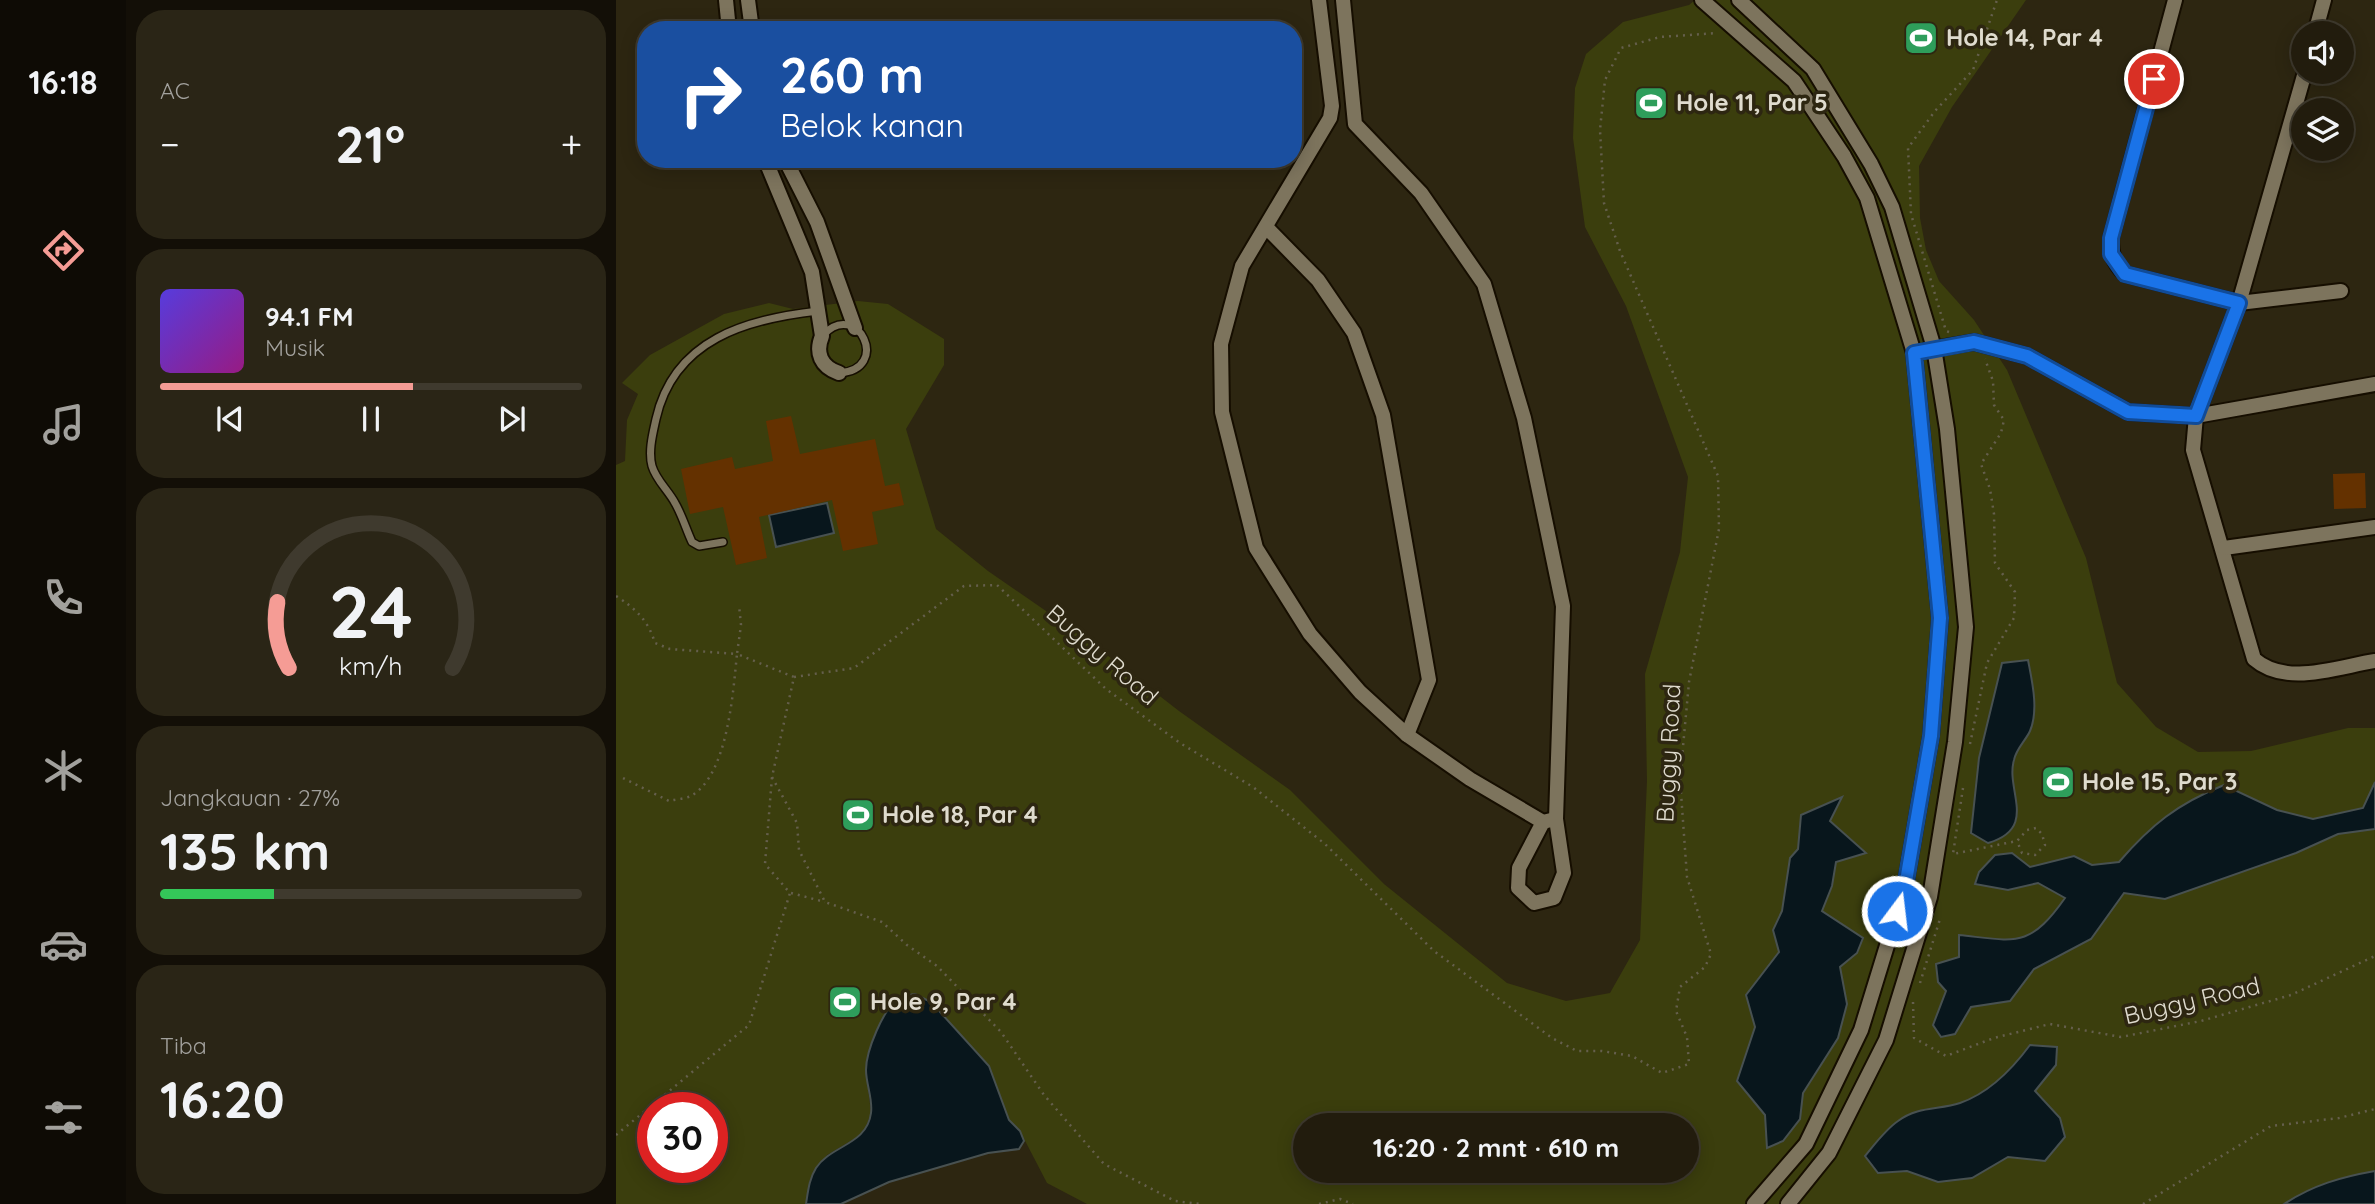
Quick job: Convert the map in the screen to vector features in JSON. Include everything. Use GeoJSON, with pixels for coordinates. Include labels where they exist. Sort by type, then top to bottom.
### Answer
{"type":"FeatureCollection","features":[{"type":"Feature","properties":{"kind":"street"},"geometry":{"type":"LineString","coordinates":[[726,0],[728,21]]}},
{"type":"Feature","properties":{"kind":"street"},"geometry":{"type":"LineString","coordinates":[[748,0],[751,21]]}},
{"type":"Feature","properties":{"kind":"street"},"geometry":{"type":"LineString","coordinates":[[1302,166],[1330,118],[1332,106],[1319,0]]}},
{"type":"Feature","properties":{"kind":"street"},"geometry":{"type":"LineString","coordinates":[[1343,0],[1355,124],[1421,193],[1484,284],[1524,418],[1563,606],[1549,820],[1564,873],[1554,898],[1534,903],[1518,888],[1519,868],[1549,820]]}},
{"type":"Feature","properties":{"kind":"street"},"geometry":{"type":"LineString","coordinates":[[1702,0],[1794,81],[1844,156],[1867,198],[1914,353],[1940,618],[1931,736],[1905,887],[1861,1030],[1806,1144],[1754,1204]]}},
{"type":"Feature","properties":{"kind":"street"},"geometry":{"type":"LineString","coordinates":[[1739,0],[1812,69],[1871,164],[1892,207],[1934,348],[1947,429],[1966,627],[1955,742],[1930,897],[1886,1040],[1829,1153],[1788,1204]]}},
{"type":"Feature","properties":{"kind":"street"},"geometry":{"type":"LineString","coordinates":[[2175,0],[2111,238],[2111,254],[2125,274],[2239,303],[2342,291]]}},
{"type":"Feature","properties":{"kind":"street"},"geometry":{"type":"LineString","coordinates":[[2318,21],[2324,0]]}},
{"type":"Feature","properties":{"kind":"street"},"geometry":{"type":"LineString","coordinates":[[2302,84],[2239,303],[2196,416],[2193,450],[2224,548],[2251,653],[2265,668],[2285,675],[2375,661]]}},
{"type":"Feature","properties":{"kind":"street"},"geometry":{"type":"LineString","coordinates":[[774,168],[812,272],[822,336],[819,343],[821,359],[825,366],[839,373]]}},
{"type":"Feature","properties":{"kind":"street"},"geometry":{"type":"LineString","coordinates":[[790,168],[817,222],[855,328]]}},
{"type":"Feature","properties":{"kind":"street"},"geometry":{"type":"LineString","coordinates":[[1301,168],[1242,266],[1221,344],[1222,412],[1256,548],[1310,634],[1360,692],[1407,735],[1470,779],[1549,820]]}},
{"type":"Feature","properties":{"kind":"street"},"geometry":{"type":"LineString","coordinates":[[1266,227],[1318,280],[1354,333],[1383,415],[1429,680],[1407,735]]}},
{"type":"Feature","properties":{"kind":"street"},"geometry":{"type":"LineString","coordinates":[[1914,353],[1974,342],[2027,356],[2128,412],[2196,416],[2375,384]]}},
{"type":"Feature","properties":{"kind":"street"},"geometry":{"type":"LineString","coordinates":[[2224,548],[2375,527]]}},
{"type":"Feature","properties":{"kind":"lane"},"geometry":{"type":"LineString","coordinates":[[723,542],[699,546],[692,542],[673,500],[653,468],[652,439],[666,389],[691,356],[707,341],[731,329],[819,311]]}},
{"type":"Feature","properties":{"kind":"lane"},"geometry":{"type":"LineString","coordinates":[[822,336],[837,325],[855,328],[866,342],[864,361],[857,369],[839,373]]}},
{"type":"Feature","properties":{"kind":"path"},"geometry":{"type":"LineString","coordinates":[[1957,332],[1946,331],[1911,214],[1908,148],[1935,111],[1973,70],[1997,0]]}},
{"type":"Feature","properties":{"kind":"path","name":"Buggy Road"},"geometry":{"type":"LineString","coordinates":[[794,677],[854,668],[964,586],[997,585],[1106,689],[1180,743],[1253,787],[1325,844],[1434,951],[1552,1038],[1577,1051],[1602,1051],[1632,1056],[1662,1073],[1689,1064],[1687,1037],[1676,1011],[1680,987],[1705,967],[1712,954],[1687,877],[1680,779],[1689,682],[1720,529],[1718,475],[1620,251],[1605,204],[1600,130],[1605,80],[1621,48],[1660,37],[1723,33],[1730,24]]}},
{"type":"Feature","properties":{"kind":"path"},"geometry":{"type":"LineString","coordinates":[[1970,746],[1987,663],[2014,618],[2015,592],[1995,563],[1994,514],[1990,489],[1981,464],[2001,433],[2004,420],[1994,405],[1993,381],[1981,344]]}},
{"type":"Feature","properties":{"kind":"path"},"geometry":{"type":"LineString","coordinates":[[616,596],[638,611],[650,628],[656,643],[670,649],[737,654],[794,677],[772,777],[765,864],[790,893],[882,922],[907,945],[937,966],[1001,1032],[1044,1095],[1104,1164],[1175,1201],[1200,1204]]}},
{"type":"Feature","properties":{"kind":"path"},"geometry":{"type":"LineString","coordinates":[[621,777],[669,801],[691,795],[712,774],[727,728],[741,625],[739,605]]}},
{"type":"Feature","properties":{"kind":"path"},"geometry":{"type":"LineString","coordinates":[[772,777],[797,823],[799,850],[825,902]]}},
{"type":"Feature","properties":{"kind":"path"},"geometry":{"type":"LineString","coordinates":[[1950,865],[1964,787]]}},
{"type":"Feature","properties":{"kind":"path"},"geometry":{"type":"LineString","coordinates":[[1953,854],[2017,841],[2028,830],[2036,828],[2042,834],[2045,845],[2035,855],[2022,853],[2017,841]]}},
{"type":"Feature","properties":{"kind":"path"},"geometry":{"type":"LineString","coordinates":[[616,1135],[749,1025],[790,893]]}},
{"type":"Feature","properties":{"kind":"path"},"geometry":{"type":"LineString","coordinates":[[1917,989],[1930,958],[1941,912]]}},
{"type":"Feature","properties":{"kind":"path","name":"Buggy Road"},"geometry":{"type":"LineString","coordinates":[[1913,1000],[1914,1038],[1945,1056],[1994,1038],[2050,1024],[2121,1037],[2201,1021],[2291,995],[2375,956]]}},
{"type":"Feature","properties":{"kind":"path"},"geometry":{"type":"LineString","coordinates":[[2143,1204],[2271,1126],[2339,1118],[2375,1109]]}},
{"type":"Feature","properties":{"kind":"path"},"geometry":{"type":"LineString","coordinates":[[1319,1204],[1340,1199],[1353,1204]]}},
{"type":"Feature","properties":{"kind":"green space"},"geometry":{"type":"Polygon","coordinates":[[[1695,0],[2026,0],[1952,107],[1919,166],[1920,218],[1926,250],[1939,281],[1974,320],[2007,370],[2086,558],[2117,683],[2156,727],[2198,752],[2251,751],[2348,728],[2375,728],[2375,1171],[2328,1183],[2284,1204],[1087,1204],[1047,1183],[1020,1131],[1009,1120],[989,1066],[931,1002],[900,997],[877,1031],[866,1070],[871,1113],[864,1133],[827,1155],[810,1180],[806,1204],[616,1204],[616,465],[625,461],[627,420],[638,394],[622,383],[650,355],[724,314],[769,303],[793,309],[858,301],[888,304],[944,339],[944,365],[906,429],[936,529],[988,571],[1085,638],[1179,711],[1290,790],[1384,884],[1507,983],[1566,1001],[1610,993],[1640,940],[1647,781],[1645,674],[1680,552],[1688,477],[1626,306],[1585,227],[1573,138],[1575,88],[1586,54],[1623,22],[1689,5],[1695,0]]]}},
{"type":"Feature","properties":{"kind":"shaded area"},"geometry":{"type":"Polygon","coordinates":[[[827,503],[834,533],[776,547],[769,515],[827,503]]]}},
{"type":"Feature","properties":{"kind":"shaded area"},"geometry":{"type":"Polygon","coordinates":[[[2028,660],[2034,714],[2030,731],[2014,760],[2012,772],[2016,818],[2012,828],[1988,843],[1971,833],[1979,758],[2002,663],[2028,660]]]}},
{"type":"Feature","properties":{"kind":"shaded area"},"geometry":{"type":"Polygon","coordinates":[[[2375,782],[2375,829],[2338,834],[2296,853],[2165,899],[2124,893],[2091,939],[2034,969],[2010,1001],[1971,1007],[1955,1034],[1941,1037],[1933,1025],[1946,991],[1938,982],[1936,964],[1959,957],[1959,935],[1995,939],[2020,938],[2041,926],[2065,898],[2038,883],[2008,890],[1975,884],[1979,872],[1995,855],[2012,853],[2030,867],[2074,856],[2092,865],[2119,862],[2142,837],[2166,817],[2192,800],[2224,785],[2277,810],[2313,819],[2363,808],[2375,782]]]}},
{"type":"Feature","properties":{"kind":"shaded area"},"geometry":{"type":"Polygon","coordinates":[[[1842,797],[1830,821],[1866,853],[1836,862],[1832,886],[1822,911],[1863,938],[1857,953],[1840,967],[1847,1004],[1838,1038],[1803,1093],[1800,1119],[1783,1141],[1767,1148],[1765,1115],[1737,1081],[1755,1027],[1746,995],[1779,952],[1773,930],[1782,911],[1790,858],[1798,849],[1801,815],[1842,797]]]}},
{"type":"Feature","properties":{"kind":"shaded area"},"geometry":{"type":"Polygon","coordinates":[[[915,994],[931,1002],[989,1066],[1009,1120],[1020,1131],[1024,1141],[1019,1149],[988,1153],[889,1182],[841,1204],[806,1204],[810,1181],[816,1168],[830,1154],[856,1138],[868,1124],[871,1108],[866,1070],[872,1042],[893,1003],[901,997],[915,994]]]}},
{"type":"Feature","properties":{"kind":"shaded area"},"geometry":{"type":"Polygon","coordinates":[[[2030,1045],[2057,1047],[2056,1065],[2035,1091],[2060,1118],[2065,1137],[2045,1161],[2008,1157],[1972,1178],[1938,1182],[1907,1171],[1878,1173],[1865,1156],[1880,1137],[1906,1116],[1960,1103],[1981,1093],[2008,1071],[2030,1045]]]}},
{"type":"Feature","properties":{"kind":"shaded area"},"geometry":{"type":"Polygon","coordinates":[[[2375,1171],[2375,1204],[2284,1204],[2328,1183],[2375,1171]]]}},
{"type":"Feature","properties":{"kind":"building"},"geometry":{"type":"Polygon","coordinates":[[[791,416],[800,454],[875,439],[885,486],[899,483],[904,505],[872,512],[878,544],[843,551],[832,500],[759,517],[767,558],[736,565],[723,507],[690,514],[681,469],[732,457],[735,469],[773,461],[766,421],[791,416]]]}},
{"type":"Feature","properties":{"kind":"building"},"geometry":{"type":"Polygon","coordinates":[[[2365,473],[2366,508],[2334,509],[2333,474],[2365,473]]]}},
{"type":"Feature","properties":{"kind":"place","name":"Hole 14, Par 4"},"geometry":{"type":"Point","coordinates":[1921,38]}},
{"type":"Feature","properties":{"kind":"place","name":"Hole 11, Par 5"},"geometry":{"type":"Point","coordinates":[1651,103]}},
{"type":"Feature","properties":{"kind":"place","name":"Hole 15, Par 3"},"geometry":{"type":"Point","coordinates":[2058,782]}},
{"type":"Feature","properties":{"kind":"place","name":"Hole 18, Par 4"},"geometry":{"type":"Point","coordinates":[858,815]}},
{"type":"Feature","properties":{"kind":"place","name":"Hole 9, Par 4"},"geometry":{"type":"Point","coordinates":[845,1002]}},
{"type":"Feature","properties":{"kind":"route"},"geometry":{"type":"LineString","coordinates":[[1897,911],[1905,887],[1931,736],[1940,618],[1914,353],[1974,342],[2027,356],[2128,412],[2196,416],[2239,303],[2125,274],[2116,265],[2111,254],[2111,238],[2154,79]]}}]}
